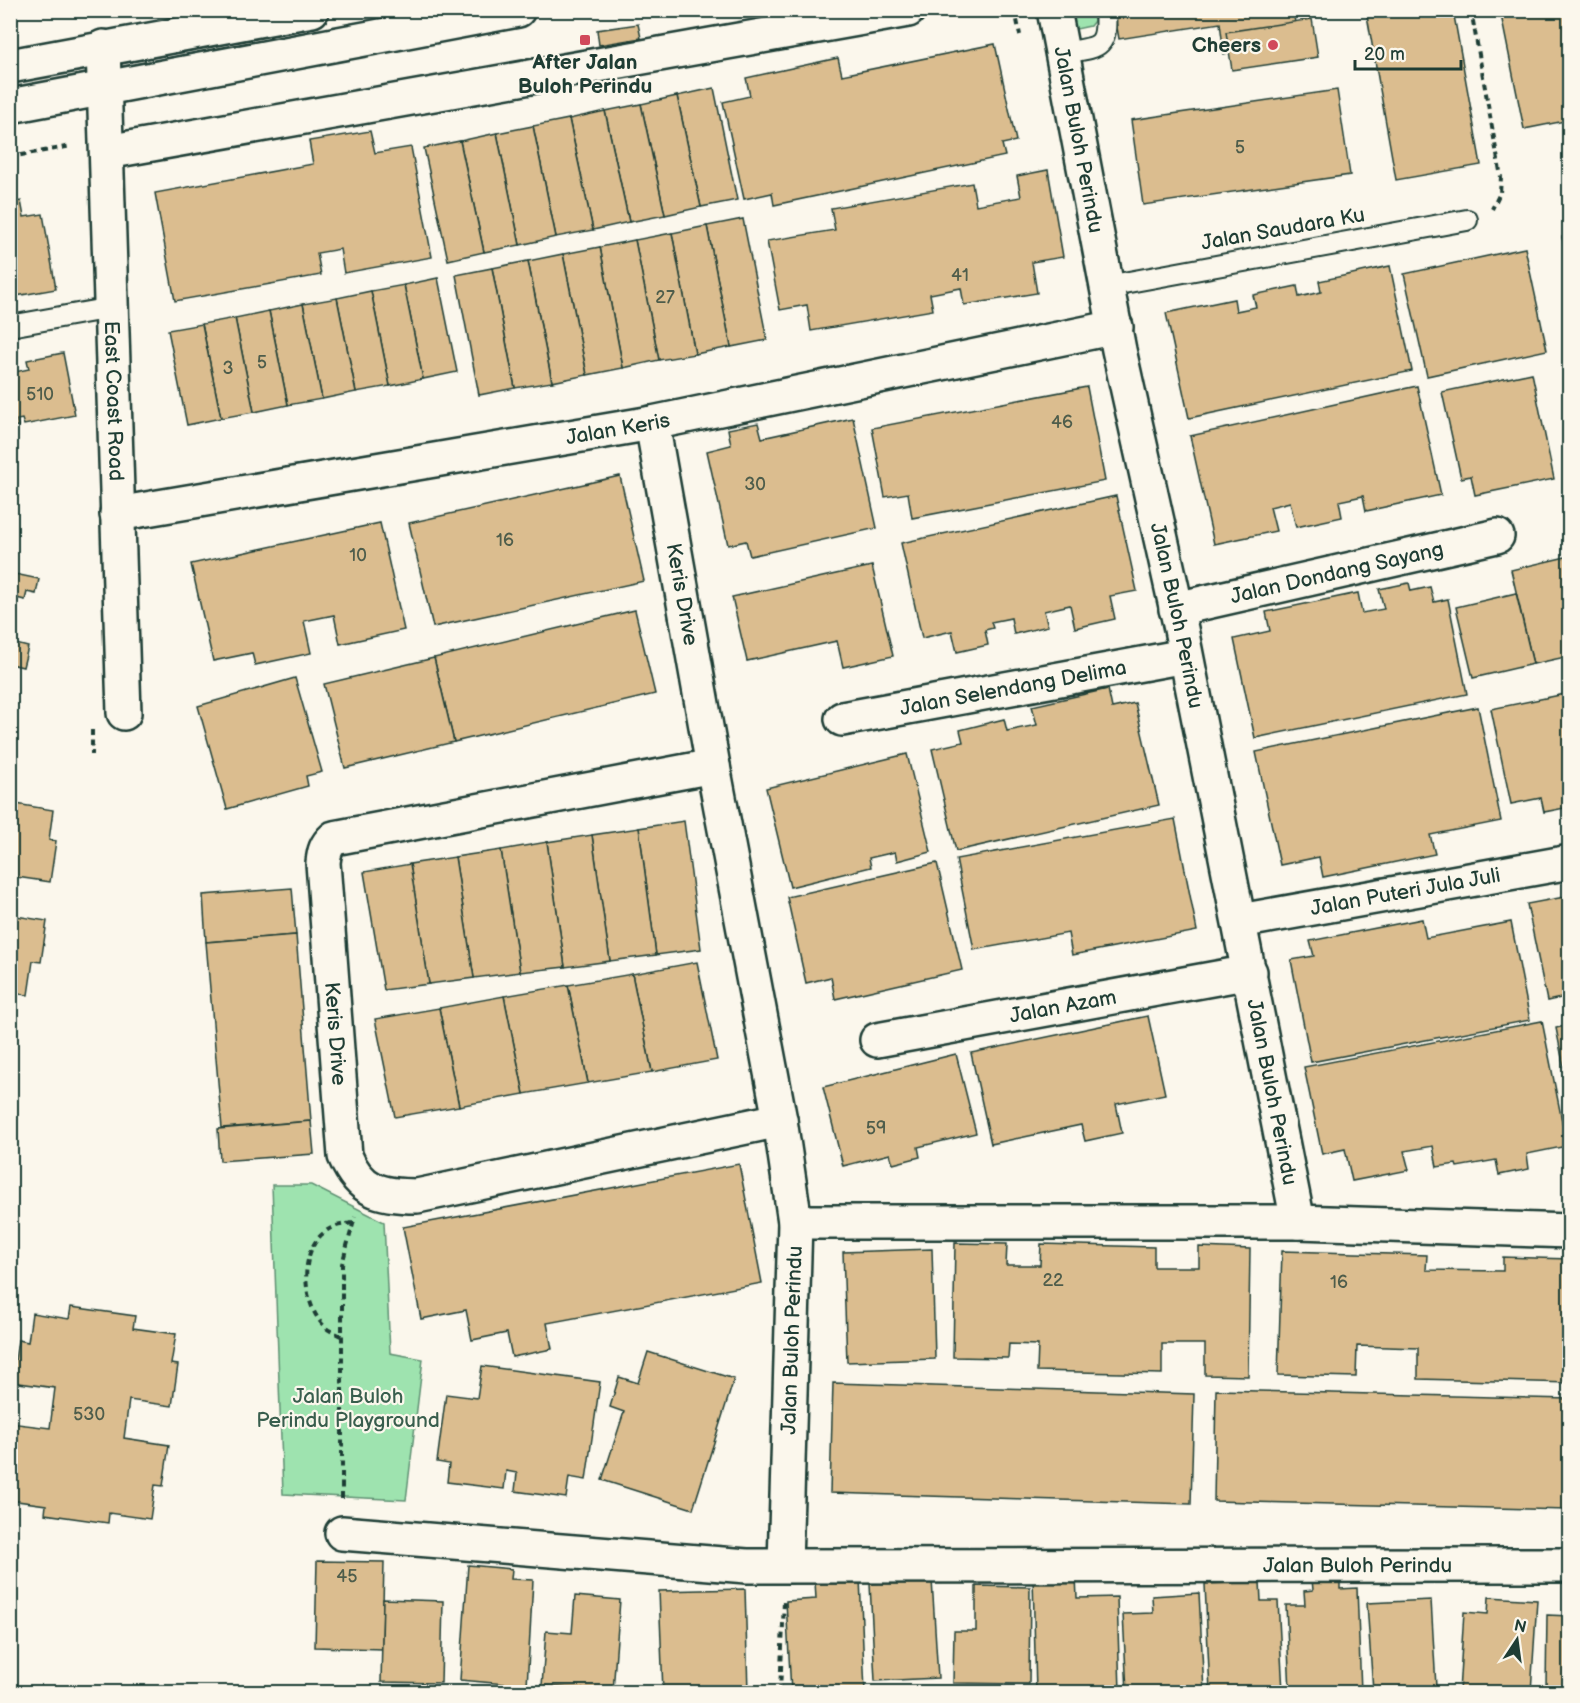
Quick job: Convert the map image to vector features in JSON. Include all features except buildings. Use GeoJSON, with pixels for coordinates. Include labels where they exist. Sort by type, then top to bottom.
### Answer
{"type":"FeatureCollection","features":[{"type":"Feature","properties":{"kind":"street"},"geometry":{"type":"LineString","coordinates":[[10,66],[312,10]]}},
{"type":"Feature","properties":{"kind":"street"},"geometry":{"type":"LineString","coordinates":[[10,106],[518,10]]}},
{"type":"Feature","properties":{"kind":"street"},"geometry":{"type":"LineString","coordinates":[[93,148],[908,10]]}},
{"type":"Feature","properties":{"kind":"street","name":"Jalan Buloh Perindu"},"geometry":{"type":"LineString","coordinates":[[1054,10],[1107,286],[1240,921],[1298,1222]]}},
{"type":"Feature","properties":{"kind":"street","name":"East Coast Road"},"geometry":{"type":"LineString","coordinates":[[104,47],[105,89],[93,148],[111,308],[124,713]]}},
{"type":"Feature","properties":{"kind":"street","name":"Jalan Keris"},"geometry":{"type":"LineString","coordinates":[[117,514],[652,423],[1116,327]]}},
{"type":"Feature","properties":{"kind":"street","name":"Keris Drive"},"geometry":{"type":"LineString","coordinates":[[652,423],[713,766],[780,1120],[795,1222]]}},
{"type":"Feature","properties":{"kind":"street","name":"Jalan Dondang Sayang"},"geometry":{"type":"LineString","coordinates":[[1176,609],[1497,536]]}},
{"type":"Feature","properties":{"kind":"street","name":"Jalan Selendang Delima"},"geometry":{"type":"LineString","coordinates":[[842,719],[1185,656]]}},
{"type":"Feature","properties":{"kind":"street","name":"Keris Drive"},"geometry":{"type":"LineString","coordinates":[[713,766],[334,838],[330,841],[325,850],[323,863],[345,1156],[354,1176],[368,1187],[389,1196],[417,1196],[780,1120]]}},
{"type":"Feature","properties":{"kind":"street","name":"Jalan Puteri Jula Juli"},"geometry":{"type":"LineString","coordinates":[[1240,921],[1569,862]]}},
{"type":"Feature","properties":{"kind":"street","name":"Jalan Azam"},"geometry":{"type":"LineString","coordinates":[[877,1040],[1250,972]]}},
{"type":"Feature","properties":{"kind":"street","name":"Jalan Buloh Perindu"},"geometry":{"type":"LineString","coordinates":[[785,1565],[795,1222],[1298,1222],[1569,1231]]}},
{"type":"Feature","properties":{"kind":"street","name":"Jalan Buloh Perindu"},"geometry":{"type":"LineString","coordinates":[[342,1533],[747,1566],[1569,1565]]}},
{"type":"Feature","properties":{"kind":"lane"},"geometry":{"type":"LineString","coordinates":[[1063,53],[1091,48],[1105,39],[1107,32],[1105,10]]}},
{"type":"Feature","properties":{"kind":"lane","name":"Jalan Saudara Ku"},"geometry":{"type":"LineString","coordinates":[[1107,286],[1467,220]]}},
{"type":"Feature","properties":{"kind":"lane"},"geometry":{"type":"LineString","coordinates":[[10,326],[111,308]]}},
{"type":"Feature","properties":{"kind":"path"},"geometry":{"type":"LineString","coordinates":[[1467,220],[1481,216],[1493,208],[1500,193],[1501,177],[1471,10]]}},
{"type":"Feature","properties":{"kind":"path"},"geometry":{"type":"LineString","coordinates":[[10,158],[93,148]]}},
{"type":"Feature","properties":{"kind":"path"},"geometry":{"type":"LineString","coordinates":[[342,1533],[342,1264],[356,1214]]}},
{"type":"Feature","properties":{"kind":"path"},"geometry":{"type":"LineString","coordinates":[[342,1336],[324,1326],[311,1304],[306,1275],[311,1250],[323,1233],[335,1225],[352,1223]]}},
{"type":"Feature","properties":{"kind":"path"},"geometry":{"type":"LineString","coordinates":[[780,1692],[785,1565]]}},
{"type":"Feature","properties":{"kind":"green space"},"geometry":{"type":"Polygon","coordinates":[[[1065,11],[1093,11],[1094,21],[1090,26],[1072,30],[1065,11]]]}},
{"type":"Feature","properties":{"kind":"green space","name":"Jalan Buloh Perindu Playground"},"geometry":{"type":"Polygon","coordinates":[[[272,1185],[311,1185],[384,1222],[390,1353],[423,1359],[406,1500],[283,1494],[272,1185]]]}},
{"type":"Feature","properties":{"kind":"place","name":"After Jalan Buloh Perindu"},"geometry":{"type":"Point","coordinates":[585,40]}},
{"type":"Feature","properties":{"kind":"place","name":"Cheers"},"geometry":{"type":"Point","coordinates":[1273,45]}}]}
